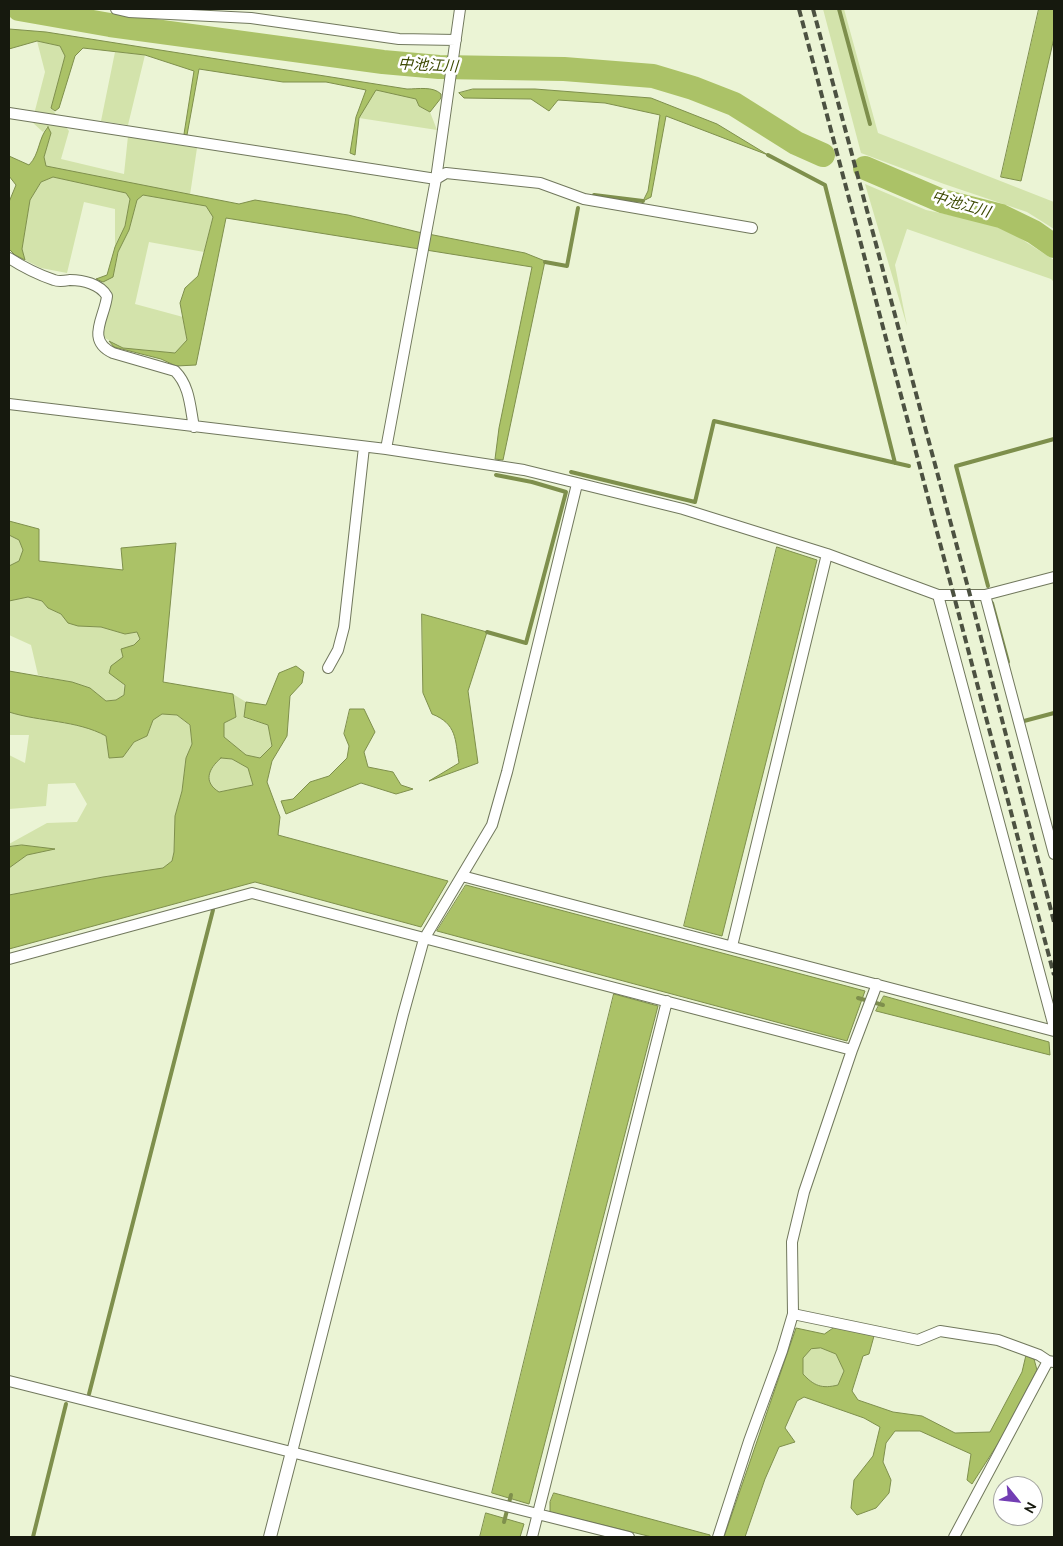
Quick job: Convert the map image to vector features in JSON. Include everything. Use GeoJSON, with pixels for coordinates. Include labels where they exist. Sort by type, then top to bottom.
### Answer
{"type":"FeatureCollection","features":[{"type":"Feature","properties":{"kind":"street"},"geometry":{"type":"LineString","coordinates":[[116,9],[129,12],[250,18],[399,39],[456,40]]}},
{"type":"Feature","properties":{"kind":"street"},"geometry":{"type":"LineString","coordinates":[[386,450],[436,179],[460,9]]}},
{"type":"Feature","properties":{"kind":"street"},"geometry":{"type":"LineString","coordinates":[[9,113],[436,179],[446,172],[540,183],[584,199],[752,228]]}},
{"type":"Feature","properties":{"kind":"street"},"geometry":{"type":"LineString","coordinates":[[9,258],[56,281],[73,280],[96,284],[103,290],[107,296],[98,333],[100,343],[106,350],[113,353],[175,371],[183,378],[187,387],[194,427]]}},
{"type":"Feature","properties":{"kind":"street"},"geometry":{"type":"LineString","coordinates":[[9,404],[386,450],[524,470],[683,509],[827,554],[938,594],[985,596],[1054,577]]}},
{"type":"Feature","properties":{"kind":"street"},"geometry":{"type":"LineString","coordinates":[[328,668],[338,650],[344,627],[364,448]]}},
{"type":"Feature","properties":{"kind":"street"},"geometry":{"type":"LineString","coordinates":[[270,1537],[400,1024],[424,939],[492,825],[507,772],[578,484]]}},
{"type":"Feature","properties":{"kind":"street"},"geometry":{"type":"LineString","coordinates":[[732,946],[827,554]]}},
{"type":"Feature","properties":{"kind":"street"},"geometry":{"type":"LineString","coordinates":[[462,876],[1054,1029],[938,594]]}},
{"type":"Feature","properties":{"kind":"street"},"geometry":{"type":"LineString","coordinates":[[985,596],[1054,854]]}},
{"type":"Feature","properties":{"kind":"street"},"geometry":{"type":"LineString","coordinates":[[9,959],[252,893],[852,1050]]}},
{"type":"Feature","properties":{"kind":"street"},"geometry":{"type":"LineString","coordinates":[[718,1537],[793,1314],[792,1242],[804,1192],[852,1050],[877,984]]}},
{"type":"Feature","properties":{"kind":"street"},"geometry":{"type":"LineString","coordinates":[[532,1537],[666,1001]]}},
{"type":"Feature","properties":{"kind":"street"},"geometry":{"type":"LineString","coordinates":[[793,1314],[918,1340],[940,1331],[998,1340],[1051,1361],[954,1537]]}},
{"type":"Feature","properties":{"kind":"street"},"geometry":{"type":"LineString","coordinates":[[9,1381],[629,1537]]}},
{"type":"Feature","properties":{"kind":"shaded area"},"geometry":{"type":"Polygon","coordinates":[[[823,9],[844,9],[878,133],[1054,202],[1054,229],[1027,212],[861,153],[823,9]]]}},
{"type":"Feature","properties":{"kind":"shaded area"},"geometry":{"type":"Polygon","coordinates":[[[1039,9],[1054,9],[1054,38],[1021,181],[1001,177],[1039,9]]]}},
{"type":"Feature","properties":{"kind":"shaded area"},"geometry":{"type":"Polygon","coordinates":[[[9,29],[46,32],[407,89],[430,89],[438,91],[441,94],[441,98],[430,112],[419,106],[416,99],[376,90],[359,118],[355,155],[350,153],[356,117],[366,90],[326,82],[283,82],[199,69],[187,135],[184,134],[194,71],[145,55],[83,48],[75,56],[59,108],[55,111],[51,108],[65,56],[60,46],[37,41],[9,49],[9,29]]]}},
{"type":"Feature","properties":{"kind":"shaded area"},"geometry":{"type":"Polygon","coordinates":[[[37,41],[60,46],[65,56],[51,108],[69,131],[61,159],[124,174],[128,136],[197,148],[190,195],[45,166],[44,157],[51,133],[47,127],[43,132],[32,122],[45,72],[37,41]]]}},
{"type":"Feature","properties":{"kind":"shaded area"},"geometry":{"type":"Polygon","coordinates":[[[115,52],[145,55],[128,125],[101,121],[115,52]]]}},
{"type":"Feature","properties":{"kind":"shaded area"},"geometry":{"type":"Polygon","coordinates":[[[376,89],[416,99],[419,106],[430,112],[437,130],[359,118],[376,89]]]}},
{"type":"Feature","properties":{"kind":"shaded area"},"geometry":{"type":"Polygon","coordinates":[[[473,89],[535,89],[651,98],[717,124],[768,155],[666,116],[651,197],[643,201],[648,191],[660,115],[605,103],[558,100],[549,111],[531,99],[464,98],[459,93],[473,89]]]}},
{"type":"Feature","properties":{"kind":"shaded area"},"geometry":{"type":"Polygon","coordinates":[[[48,127],[51,133],[44,157],[46,166],[239,204],[255,200],[348,215],[418,232],[525,253],[545,261],[503,460],[495,459],[499,428],[532,267],[226,218],[196,365],[176,366],[161,359],[114,347],[109,341],[123,348],[175,353],[187,340],[180,303],[185,288],[198,276],[213,217],[206,206],[143,195],[137,200],[129,230],[118,252],[113,277],[103,282],[96,279],[107,275],[115,247],[125,226],[130,199],[126,193],[53,177],[41,182],[30,200],[22,249],[25,260],[15,255],[9,249],[9,202],[16,185],[9,176],[9,156],[29,165],[33,161],[42,136],[48,127]]]}},
{"type":"Feature","properties":{"kind":"shaded area"},"geometry":{"type":"Polygon","coordinates":[[[53,177],[126,193],[130,199],[125,226],[115,247],[115,209],[84,202],[67,273],[41,268],[25,260],[22,249],[30,200],[41,182],[53,177]]]}},
{"type":"Feature","properties":{"kind":"shaded area"},"geometry":{"type":"Polygon","coordinates":[[[865,184],[926,210],[1001,226],[1054,260],[1054,282],[1051,279],[907,229],[895,265],[907,326],[865,184]]]}},
{"type":"Feature","properties":{"kind":"shaded area"},"geometry":{"type":"Polygon","coordinates":[[[143,195],[206,205],[213,216],[204,252],[149,242],[135,304],[183,317],[187,340],[176,353],[123,348],[103,337],[110,297],[103,282],[113,276],[118,252],[129,230],[137,200],[143,195]]]}},
{"type":"Feature","properties":{"kind":"shaded area"},"geometry":{"type":"Polygon","coordinates":[[[9,521],[39,529],[39,561],[123,570],[121,548],[176,543],[163,682],[233,694],[236,717],[224,723],[224,737],[246,755],[260,758],[272,746],[268,725],[244,717],[246,702],[266,705],[279,673],[296,666],[304,672],[302,683],[290,696],[287,736],[272,761],[267,782],[280,817],[278,835],[448,881],[421,927],[255,882],[9,949],[9,895],[163,868],[172,861],[175,816],[182,791],[186,758],[192,744],[190,725],[177,715],[162,714],[153,720],[147,736],[134,742],[123,757],[109,758],[106,736],[71,724],[9,712],[9,671],[72,682],[90,688],[106,701],[116,700],[124,695],[125,685],[109,673],[111,666],[123,657],[121,649],[134,645],[140,639],[137,632],[125,634],[101,627],[78,626],[68,623],[61,614],[48,608],[42,601],[28,597],[9,601],[9,566],[19,561],[23,550],[19,540],[9,535],[9,521]],[[221,758],[210,771],[209,780],[219,792],[253,785],[248,768],[232,759],[221,758]]]}},
{"type":"Feature","properties":{"kind":"shaded area"},"geometry":{"type":"Polygon","coordinates":[[[9,535],[19,540],[24,550],[19,561],[9,566],[9,535]]]}},
{"type":"Feature","properties":{"kind":"shaded area"},"geometry":{"type":"Polygon","coordinates":[[[777,547],[817,560],[722,936],[684,926],[777,547]]]}},
{"type":"Feature","properties":{"kind":"shaded area"},"geometry":{"type":"Polygon","coordinates":[[[28,597],[42,601],[48,608],[79,626],[101,627],[125,634],[138,632],[140,640],[135,645],[126,648],[123,657],[124,695],[116,700],[106,701],[90,688],[38,675],[31,645],[9,635],[9,601],[28,597]]]}},
{"type":"Feature","properties":{"kind":"shaded area"},"geometry":{"type":"Polygon","coordinates":[[[422,614],[487,632],[468,691],[478,763],[429,781],[459,763],[453,733],[446,722],[432,714],[423,693],[422,614]]]}},
{"type":"Feature","properties":{"kind":"shaded area"},"geometry":{"type":"Polygon","coordinates":[[[233,694],[246,702],[244,718],[268,725],[272,746],[260,758],[246,755],[224,737],[224,723],[236,717],[233,694]]]}},
{"type":"Feature","properties":{"kind":"shaded area"},"geometry":{"type":"Polygon","coordinates":[[[350,709],[364,709],[375,732],[364,752],[368,767],[393,772],[401,785],[413,789],[396,794],[361,783],[286,814],[281,801],[293,799],[310,782],[329,776],[347,758],[349,746],[344,734],[350,709]]]}},
{"type":"Feature","properties":{"kind":"shaded area"},"geometry":{"type":"Polygon","coordinates":[[[9,712],[71,724],[106,736],[109,758],[123,757],[134,742],[147,736],[153,719],[161,714],[177,715],[190,726],[192,744],[186,758],[182,791],[175,816],[172,861],[164,868],[103,877],[9,895],[9,868],[27,855],[53,849],[22,845],[9,847],[9,844],[47,823],[77,822],[87,804],[75,783],[48,784],[46,806],[9,809],[9,755],[25,763],[29,735],[9,735],[9,712]]]}},
{"type":"Feature","properties":{"kind":"shaded area"},"geometry":{"type":"Polygon","coordinates":[[[221,758],[232,759],[248,768],[253,785],[218,792],[213,788],[209,779],[210,771],[221,758]]]}},
{"type":"Feature","properties":{"kind":"shaded area"},"geometry":{"type":"Polygon","coordinates":[[[22,845],[55,849],[27,855],[9,868],[9,847],[22,845]]]}},
{"type":"Feature","properties":{"kind":"shaded area"},"geometry":{"type":"Polygon","coordinates":[[[466,885],[865,991],[847,1041],[437,931],[466,885]]]}},
{"type":"Feature","properties":{"kind":"shaded area"},"geometry":{"type":"Polygon","coordinates":[[[614,994],[658,1006],[529,1504],[492,1493],[614,994]]]}},
{"type":"Feature","properties":{"kind":"shaded area"},"geometry":{"type":"Polygon","coordinates":[[[884,996],[1049,1042],[1050,1055],[876,1011],[884,996]]]}},
{"type":"Feature","properties":{"kind":"shaded area"},"geometry":{"type":"Polygon","coordinates":[[[835,1327],[874,1336],[869,1354],[863,1356],[852,1391],[858,1400],[893,1412],[922,1416],[955,1433],[990,1432],[1022,1372],[1026,1355],[1034,1359],[1037,1370],[999,1442],[972,1484],[967,1480],[971,1454],[920,1431],[895,1431],[886,1443],[883,1462],[891,1480],[889,1493],[876,1508],[857,1515],[851,1508],[854,1480],[873,1456],[880,1427],[864,1418],[804,1397],[797,1401],[785,1428],[795,1442],[779,1447],[765,1479],[745,1537],[724,1537],[796,1328],[824,1334],[835,1327]],[[821,1348],[811,1349],[803,1358],[803,1374],[819,1386],[838,1385],[844,1371],[836,1354],[821,1348]]]}},
{"type":"Feature","properties":{"kind":"shaded area"},"geometry":{"type":"Polygon","coordinates":[[[821,1348],[836,1354],[844,1371],[838,1385],[819,1386],[803,1374],[803,1358],[811,1349],[821,1348]]]}},
{"type":"Feature","properties":{"kind":"shaded area"},"geometry":{"type":"Polygon","coordinates":[[[554,1493],[710,1535],[710,1537],[652,1537],[550,1512],[550,1502],[554,1493]]]}},
{"type":"Feature","properties":{"kind":"shaded area"},"geometry":{"type":"Polygon","coordinates":[[[486,1513],[524,1524],[520,1537],[480,1537],[486,1513]]]}},
{"type":"Feature","properties":{"kind":"waterway","name":"中池江川"},"geometry":{"type":"LineString","coordinates":[[19,9],[110,25],[383,62],[439,67],[564,69],[653,76],[693,88],[734,104],[796,143],[823,155]]}},
{"type":"Feature","properties":{"kind":"waterway"},"geometry":{"type":"LineString","coordinates":[[839,9],[870,124]]}},
{"type":"Feature","properties":{"kind":"waterway"},"geometry":{"type":"LineString","coordinates":[[768,155],[825,185],[895,463]]}},
{"type":"Feature","properties":{"kind":"waterway","name":"中池江川"},"geometry":{"type":"LineString","coordinates":[[865,168],[942,201],[1001,216],[1034,232],[1054,246]]}},
{"type":"Feature","properties":{"kind":"waterway"},"geometry":{"type":"LineString","coordinates":[[594,195],[643,201]]}},
{"type":"Feature","properties":{"kind":"waterway"},"geometry":{"type":"LineString","coordinates":[[545,262],[567,266],[578,208]]}},
{"type":"Feature","properties":{"kind":"waterway"},"geometry":{"type":"LineString","coordinates":[[571,472],[695,502],[714,421],[909,466]]}},
{"type":"Feature","properties":{"kind":"waterway"},"geometry":{"type":"LineString","coordinates":[[988,586],[956,466],[1054,439]]}},
{"type":"Feature","properties":{"kind":"waterway"},"geometry":{"type":"LineString","coordinates":[[487,632],[526,643],[566,492],[532,482],[496,475]]}},
{"type":"Feature","properties":{"kind":"waterway"},"geometry":{"type":"LineString","coordinates":[[992,603],[1008,662]]}},
{"type":"Feature","properties":{"kind":"waterway"},"geometry":{"type":"LineString","coordinates":[[1024,721],[1054,713]]}},
{"type":"Feature","properties":{"kind":"waterway"},"geometry":{"type":"LineString","coordinates":[[89,1394],[213,910]]}},
{"type":"Feature","properties":{"kind":"waterway"},"geometry":{"type":"LineString","coordinates":[[858,998],[883,1005]]}},
{"type":"Feature","properties":{"kind":"waterway"},"geometry":{"type":"LineString","coordinates":[[33,1537],[66,1404]]}},
{"type":"Feature","properties":{"kind":"waterway"},"geometry":{"type":"LineString","coordinates":[[504,1522],[511,1495]]}},
{"type":"Feature","properties":{"kind":"railway"},"geometry":{"type":"LineString","coordinates":[[799,9],[1054,975]]}},
{"type":"Feature","properties":{"kind":"railway"},"geometry":{"type":"LineString","coordinates":[[813,9],[970,595],[1054,922]]}}]}
